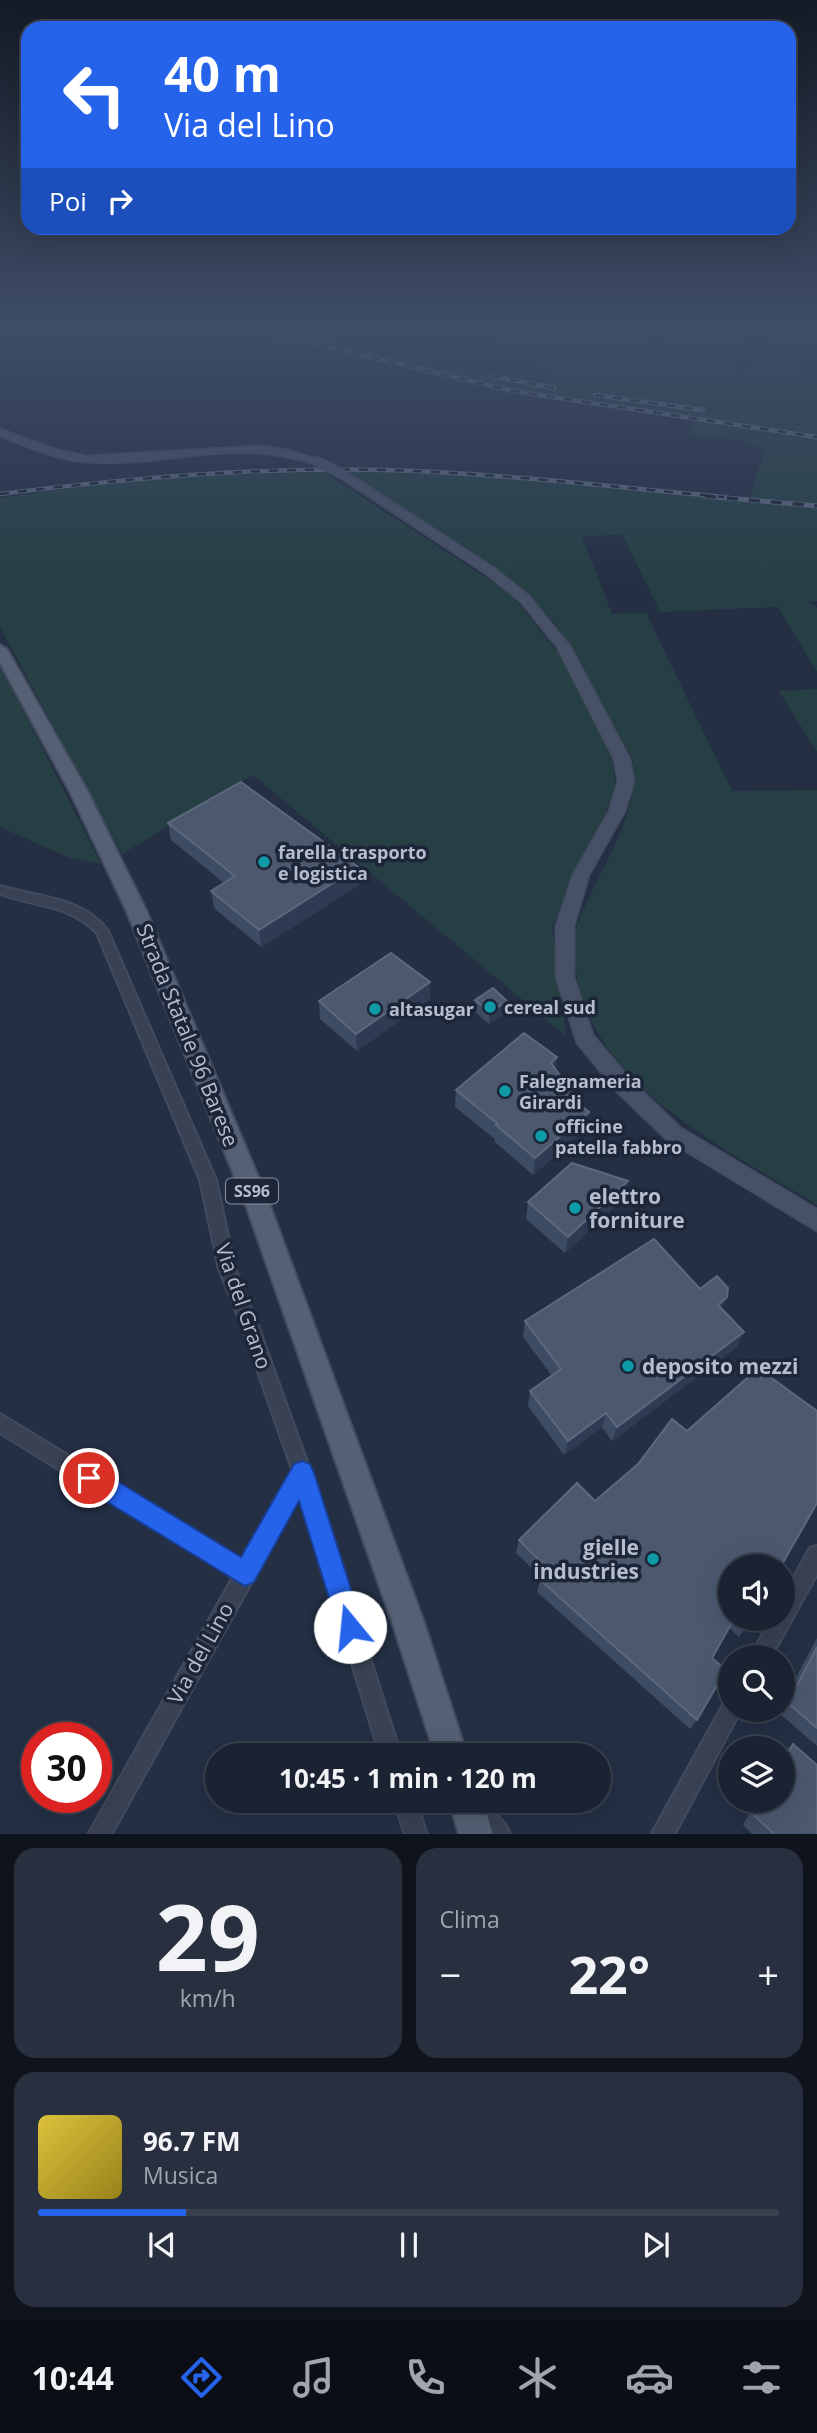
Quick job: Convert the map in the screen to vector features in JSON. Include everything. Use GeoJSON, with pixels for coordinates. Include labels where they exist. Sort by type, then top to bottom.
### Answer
{"type":"FeatureCollection","features":[{"type":"Feature","properties":{"kind":"main road"},"geometry":{"type":"LineString","coordinates":[[0,432],[56,453],[83,458],[128,459],[244,449],[281,451],[316,461],[342,474],[490,571],[524,598],[564,646],[622,759],[626,782],[617,811],[581,875],[565,926],[565,977],[584,1038],[625,1087],[674,1134],[817,1221]]}},
{"type":"Feature","properties":{"kind":"main road","name":"Strada Statale 96 Barese"},"geometry":{"type":"LineString","coordinates":[[0,649],[79,792],[136,910],[256,1200],[405,1612],[447,1743]]}},
{"type":"Feature","properties":{"kind":"main road"},"geometry":{"type":"LineString","coordinates":[[470,1813],[476,1834]]}},
{"type":"Feature","properties":{"kind":"street","name":"Via del Grano"},"geometry":{"type":"LineString","coordinates":[[0,890],[73,907],[95,921],[102,931],[208,1180],[227,1269],[302,1473],[387,1743]]}},
{"type":"Feature","properties":{"kind":"street"},"geometry":{"type":"LineString","coordinates":[[0,1423],[245,1573]]}},
{"type":"Feature","properties":{"kind":"street","name":"Via del Lino"},"geometry":{"type":"LineString","coordinates":[[100,1834],[302,1473]]}},
{"type":"Feature","properties":{"kind":"street"},"geometry":{"type":"LineString","coordinates":[[795,1595],[817,1555]]}},
{"type":"Feature","properties":{"kind":"street"},"geometry":{"type":"LineString","coordinates":[[666,1832],[725,1722]]}},
{"type":"Feature","properties":{"kind":"street"},"geometry":{"type":"LineString","coordinates":[[409,1813],[416,1834]]}},
{"type":"Feature","properties":{"kind":"street"},"geometry":{"type":"LineString","coordinates":[[482,1813],[498,1834]]}},
{"type":"Feature","properties":{"kind":"green space"},"geometry":{"type":"Polygon","coordinates":[[[670,414],[728,414],[817,427],[817,436],[670,414]]]}},
{"type":"Feature","properties":{"kind":"green space"},"geometry":{"type":"Polygon","coordinates":[[[732,414],[817,414],[817,426],[732,414]]]}},
{"type":"Feature","properties":{"kind":"green space"},"geometry":{"type":"Polygon","coordinates":[[[692,420],[817,438],[817,505],[750,499],[764,450],[744,441],[689,436],[692,420]]]}},
{"type":"Feature","properties":{"kind":"green space"},"geometry":{"type":"Polygon","coordinates":[[[346,470],[511,478],[817,508],[817,601],[807,602],[817,608],[817,672],[778,607],[660,612],[622,534],[582,537],[612,614],[646,613],[732,791],[817,790],[817,1205],[706,1137],[669,1111],[636,1081],[608,1048],[587,1012],[576,971],[576,928],[622,828],[634,776],[632,759],[575,653],[554,622],[515,584],[346,470]]]}},
{"type":"Feature","properties":{"kind":"green space"},"geometry":{"type":"Polygon","coordinates":[[[323,472],[511,594],[560,655],[606,743],[613,763],[616,790],[552,927],[566,1036],[253,775],[122,854],[0,627],[0,498],[153,477],[323,472]]]}},
{"type":"Feature","properties":{"kind":"green space"},"geometry":{"type":"Polygon","coordinates":[[[0,665],[101,864],[70,858],[0,827],[0,665]]]}},
{"type":"Feature","properties":{"kind":"green space"},"geometry":{"type":"Polygon","coordinates":[[[817,689],[817,752],[779,691],[817,689]]]}},
{"type":"Feature","properties":{"kind":"building","name":"farella trasporto e logistica"},"geometry":{"type":"Polygon","coordinates":[[[241,782],[358,867],[259,930],[211,891],[235,876],[168,823],[241,782]]]}},
{"type":"Feature","properties":{"kind":"building"},"geometry":{"type":"Polygon","coordinates":[[[391,953],[430,982],[356,1034],[319,1001],[391,953]]]}},
{"type":"Feature","properties":{"kind":"building"},"geometry":{"type":"Polygon","coordinates":[[[493,988],[507,1001],[490,1012],[475,1000],[493,988]]]}},
{"type":"Feature","properties":{"kind":"building"},"geometry":{"type":"Polygon","coordinates":[[[524,1033],[557,1057],[551,1063],[573,1093],[569,1096],[589,1112],[535,1158],[456,1090],[524,1033]]]}},
{"type":"Feature","properties":{"kind":"building"},"geometry":{"type":"Polygon","coordinates":[[[572,1163],[628,1181],[568,1237],[528,1202],[572,1163]]]}},
{"type":"Feature","properties":{"kind":"building","name":"deposito mezzi"},"geometry":{"type":"Polygon","coordinates":[[[654,1239],[700,1289],[717,1276],[728,1288],[727,1297],[718,1305],[744,1332],[617,1427],[606,1413],[568,1441],[530,1391],[561,1369],[525,1321],[654,1239]]]}},
{"type":"Feature","properties":{"kind":"building","name":"gielle industries"},"geometry":{"type":"Polygon","coordinates":[[[762,1365],[773,1379],[817,1411],[817,1503],[788,1554],[718,1554],[718,1631],[727,1631],[712,1658],[718,1663],[718,1684],[697,1720],[540,1580],[549,1570],[519,1540],[577,1483],[595,1501],[638,1464],[672,1419],[687,1431],[762,1365]]]}},
{"type":"Feature","properties":{"kind":"building"},"geometry":{"type":"Polygon","coordinates":[[[817,1647],[817,1728],[795,1709],[795,1689],[817,1647]]]}},
{"type":"Feature","properties":{"kind":"building"},"geometry":{"type":"Polygon","coordinates":[[[795,1746],[817,1765],[817,1834],[774,1834],[755,1816],[757,1813],[795,1813],[795,1746]]]}},
{"type":"Feature","properties":{"kind":"railway"},"geometry":{"type":"LineString","coordinates":[[662,414],[817,437]]}},
{"type":"Feature","properties":{"kind":"railway"},"geometry":{"type":"LineString","coordinates":[[0,494],[192,475],[289,470],[386,470],[471,474],[724,497]]}},
{"type":"Feature","properties":{"kind":"railway"},"geometry":{"type":"LineString","coordinates":[[705,496],[817,506]]}},
{"type":"Feature","properties":{"kind":"place","name":"farella trasporto e logistica"},"geometry":{"type":"Point","coordinates":[264,862]}},
{"type":"Feature","properties":{"kind":"place","name":"cereal sud"},"geometry":{"type":"Point","coordinates":[490,1007]}},
{"type":"Feature","properties":{"kind":"place","name":"altasugar"},"geometry":{"type":"Point","coordinates":[375,1009]}},
{"type":"Feature","properties":{"kind":"place","name":"Falegnameria Girardi"},"geometry":{"type":"Point","coordinates":[505,1091]}},
{"type":"Feature","properties":{"kind":"place","name":"officine patella fabbro"},"geometry":{"type":"Point","coordinates":[541,1136]}},
{"type":"Feature","properties":{"kind":"place","name":"elettro forniture"},"geometry":{"type":"Point","coordinates":[575,1208]}},
{"type":"Feature","properties":{"kind":"place","name":"deposito mezzi"},"geometry":{"type":"Point","coordinates":[628,1366]}},
{"type":"Feature","properties":{"kind":"place","name":"gielle industries"},"geometry":{"type":"Point","coordinates":[653,1559]}},
{"type":"Feature","properties":{"kind":"route"},"geometry":{"type":"LineString","coordinates":[[89,1478],[245,1573],[302,1473],[350,1627]]}}]}
